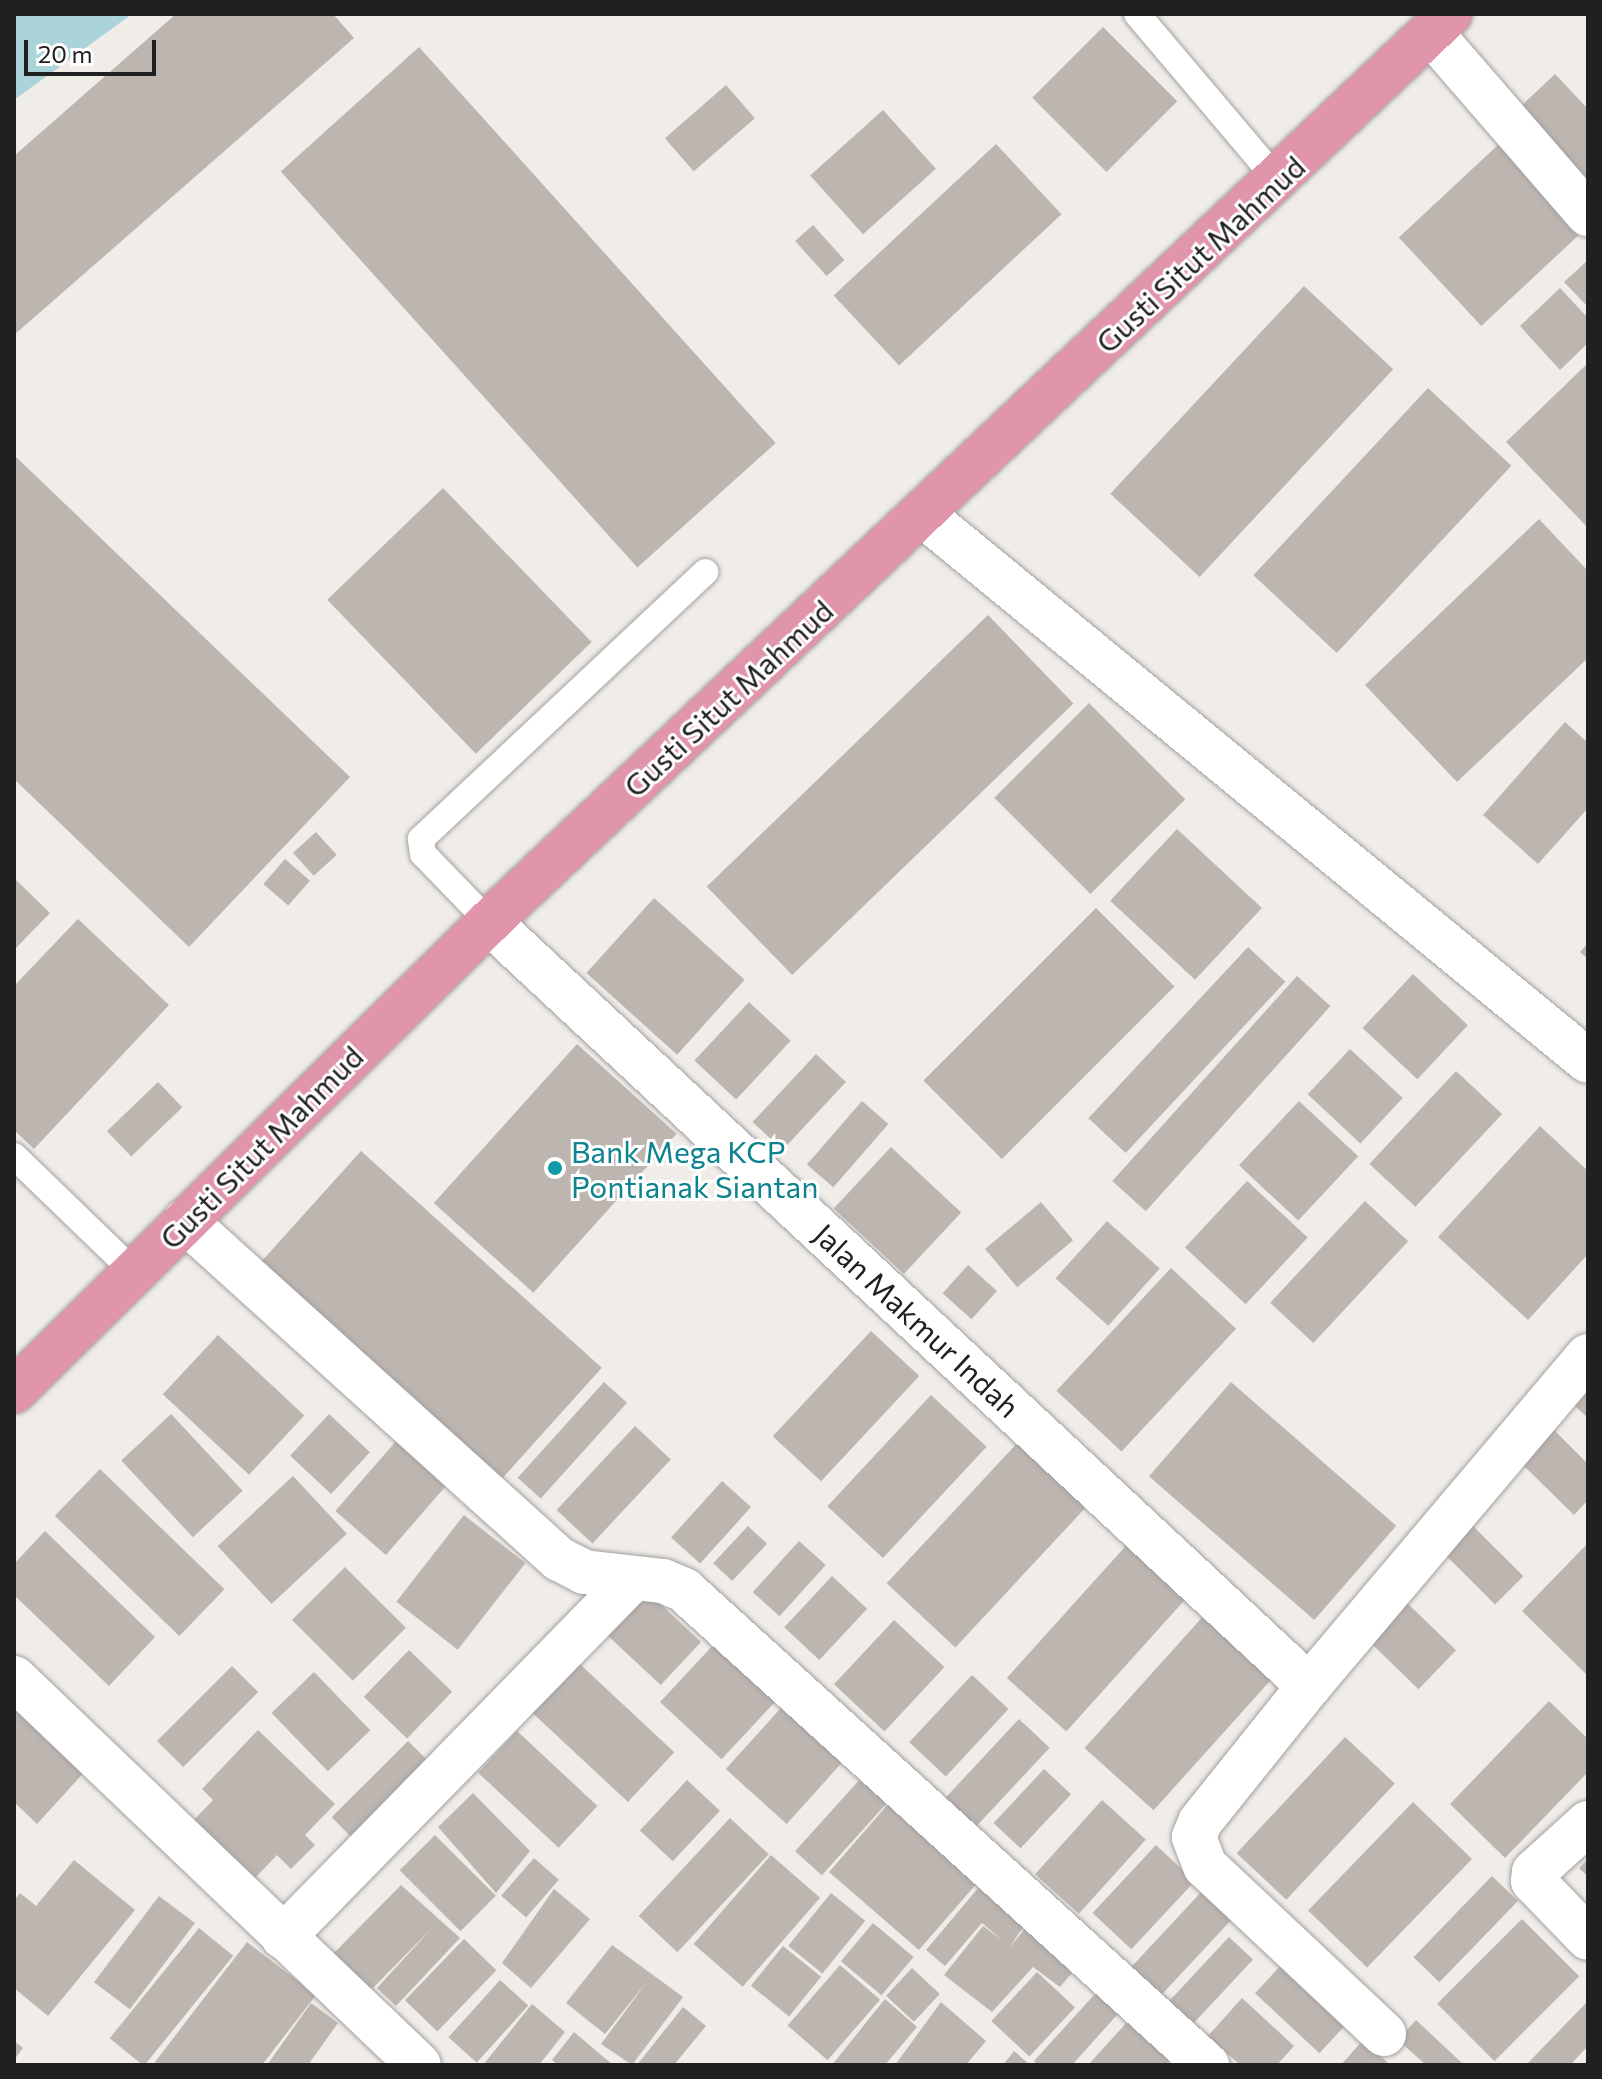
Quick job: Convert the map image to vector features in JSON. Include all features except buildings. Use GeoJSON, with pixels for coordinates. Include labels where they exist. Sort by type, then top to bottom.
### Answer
{"type":"FeatureCollection","features":[{"type":"Feature","properties":{"kind":"highway","name":"Gusti Situt Mahmud"},"geometry":{"type":"LineString","coordinates":[[14,1391],[489,922],[1005,439],[1441,23]]}},
{"type":"Feature","properties":{"kind":"street"},"geometry":{"type":"LineString","coordinates":[[1441,23],[1588,214]]}},
{"type":"Feature","properties":{"kind":"street"},"geometry":{"type":"LineString","coordinates":[[930,508],[1588,1061]]}},
{"type":"Feature","properties":{"kind":"street","name":"Jalan Makmur Indah"},"geometry":{"type":"LineString","coordinates":[[489,922],[1309,1686]]}},
{"type":"Feature","properties":{"kind":"street"},"geometry":{"type":"LineString","coordinates":[[185,1221],[559,1559],[584,1572],[663,1581],[684,1590],[1207,2065]]}},
{"type":"Feature","properties":{"kind":"street"},"geometry":{"type":"LineString","coordinates":[[1384,2034],[1196,1853],[1200,1822],[1309,1686],[1588,1356]]}},
{"type":"Feature","properties":{"kind":"street"},"geometry":{"type":"LineString","coordinates":[[283,1937],[633,1579]]}},
{"type":"Feature","properties":{"kind":"street"},"geometry":{"type":"LineString","coordinates":[[14,1678],[283,1937],[393,2056]]}},
{"type":"Feature","properties":{"kind":"street"},"geometry":{"type":"LineString","coordinates":[[1588,1823],[1534,1872],[1533,1881],[1588,1938]]}},
{"type":"Feature","properties":{"kind":"lane"},"geometry":{"type":"LineString","coordinates":[[1137,14],[1278,181]]}},
{"type":"Feature","properties":{"kind":"lane"},"geometry":{"type":"LineString","coordinates":[[489,922],[423,854],[421,839],[705,572]]}},
{"type":"Feature","properties":{"kind":"lane"},"geometry":{"type":"LineString","coordinates":[[14,1156],[135,1273]]}},
{"type":"Feature","properties":{"kind":"water"},"geometry":{"type":"Polygon","coordinates":[[[14,14],[132,14],[14,100],[14,14]]]}},
{"type":"Feature","properties":{"kind":"place","name":"Bank Mega KCP Pontianak Siantan"},"geometry":{"type":"Point","coordinates":[555,1168]}}]}
